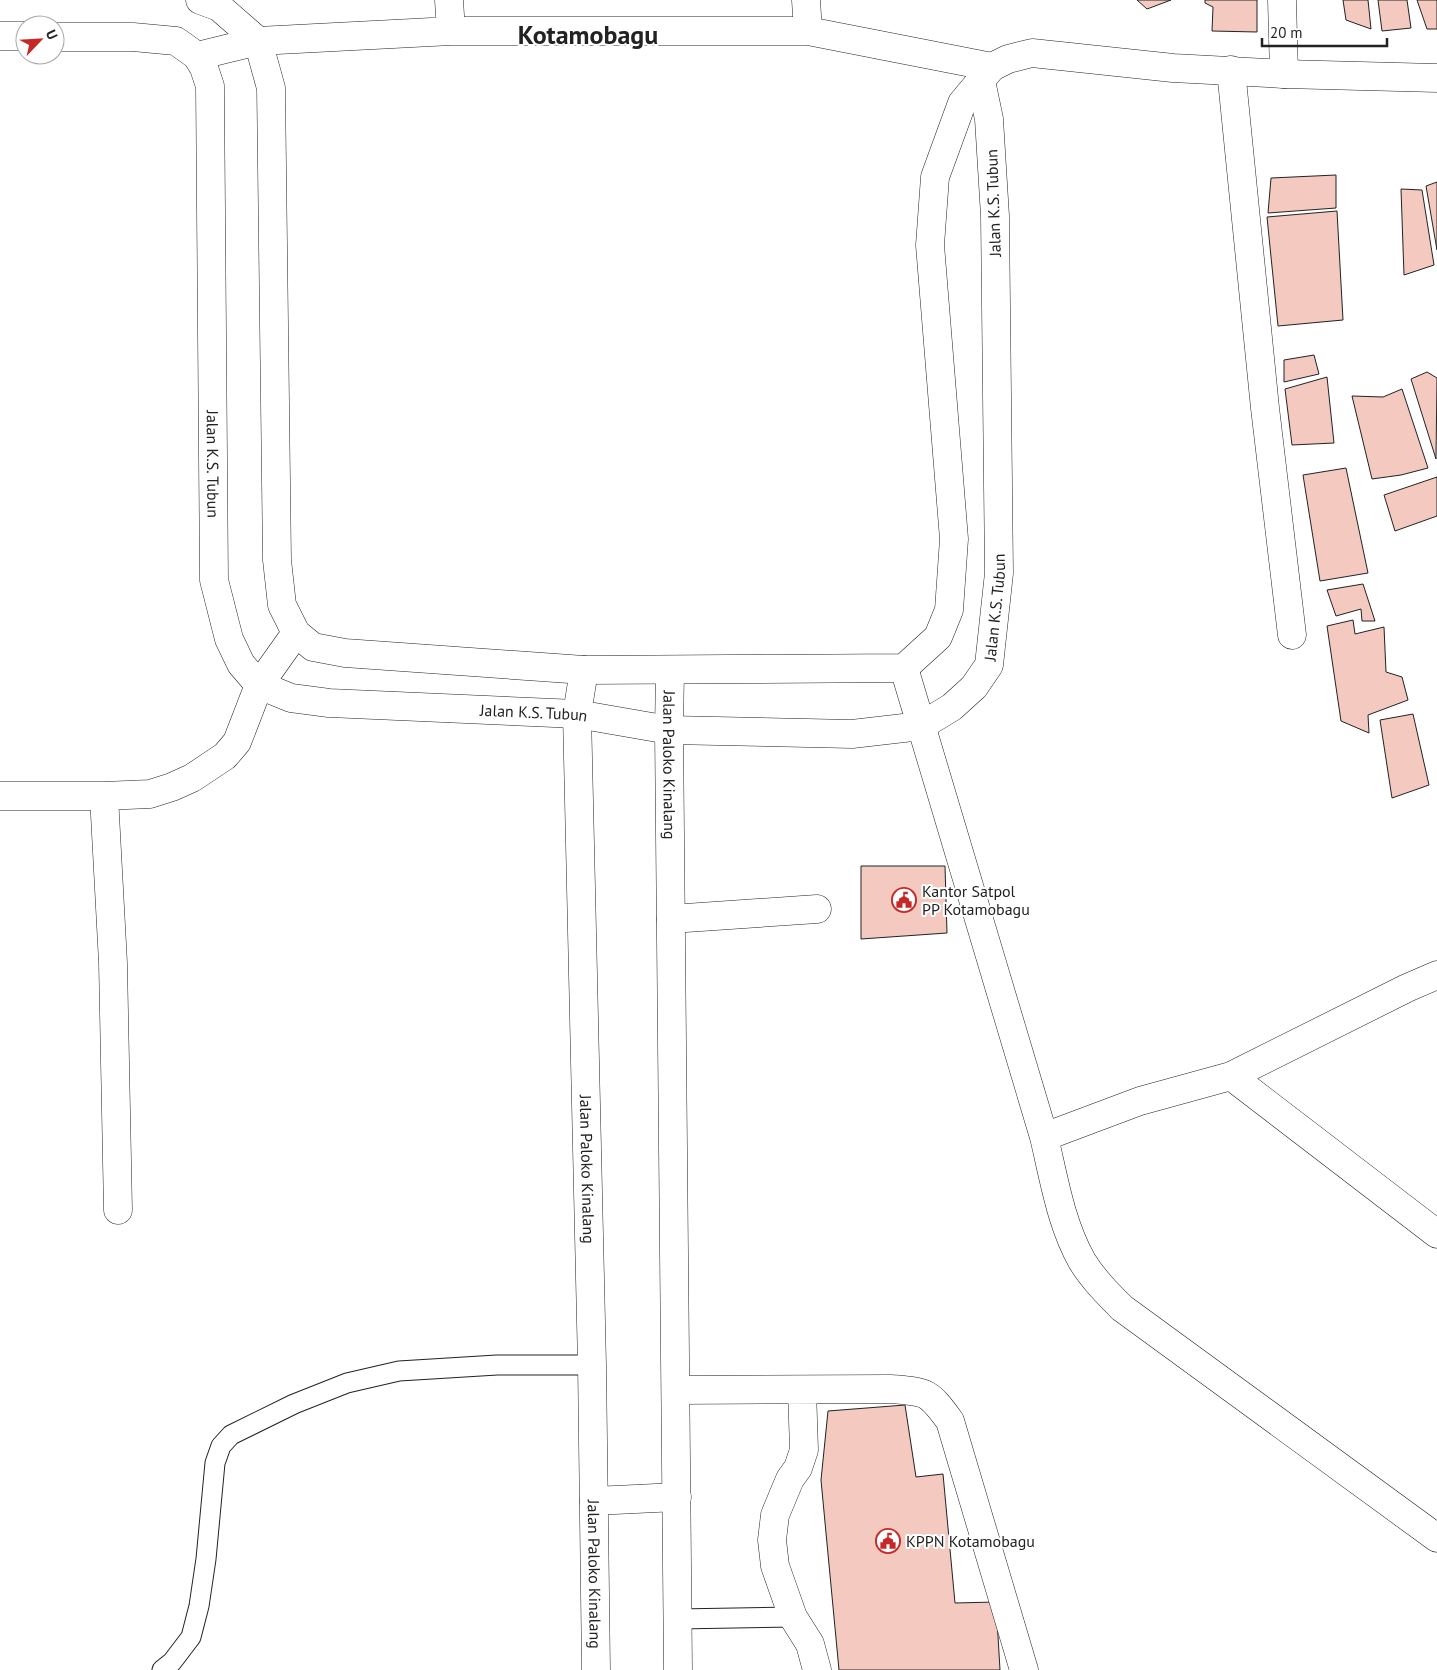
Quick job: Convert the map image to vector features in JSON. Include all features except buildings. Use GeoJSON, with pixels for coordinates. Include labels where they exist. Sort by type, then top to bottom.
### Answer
{"type":"FeatureCollection","features":[{"type":"Feature","properties":{"kind":"main road"},"geometry":{"type":"LineString","coordinates":[[200,0],[219,7],[258,41],[271,88],[277,560],[282,605],[296,633],[313,647],[345,653],[584,670],[904,668],[938,637],[949,610],[954,539],[930,245],[935,176],[962,103],[987,74],[1008,59],[1032,53],[1173,68],[1284,74],[1437,78]]}},
{"type":"Feature","properties":{"kind":"main road"},"geometry":{"type":"LineString","coordinates":[[449,0],[451,30]]}},
{"type":"Feature","properties":{"kind":"main road"},"geometry":{"type":"LineString","coordinates":[[806,0],[808,31]]}},
{"type":"Feature","properties":{"kind":"main road"},"geometry":{"type":"LineString","coordinates":[[1282,0],[1284,74]]}},
{"type":"Feature","properties":{"kind":"main road"},"geometry":{"type":"LineString","coordinates":[[197,56],[258,41],[451,30],[808,31],[987,74]]}},
{"type":"Feature","properties":{"kind":"main road"},"geometry":{"type":"LineString","coordinates":[[0,36],[15,36]]}},
{"type":"Feature","properties":{"kind":"main road","name":"Jalan K.S. Tubun"},"geometry":{"type":"LineString","coordinates":[[65,37],[134,38],[176,41],[197,56],[204,68],[210,86],[214,580],[228,639],[241,664],[259,685],[292,698],[328,703],[577,714],[669,730],[852,734],[921,726],[952,707],[974,686],[989,665],[998,573],[995,216],[987,74]]}},
{"type":"Feature","properties":{"kind":"main road"},"geometry":{"type":"LineString","coordinates":[[1231,70],[1265,408],[1292,635]]}},
{"type":"Feature","properties":{"kind":"main road"},"geometry":{"type":"LineString","coordinates":[[0,796],[150,794],[192,778],[225,756],[237,742],[259,685],[296,633]]}},
{"type":"Feature","properties":{"kind":"main road"},"geometry":{"type":"LineString","coordinates":[[904,668],[1044,1137],[1060,1205],[1069,1233],[1083,1262],[1102,1288],[1122,1308],[1437,1538]]}},
{"type":"Feature","properties":{"kind":"main road","name":"Jalan Paloko Kinalang"},"geometry":{"type":"LineString","coordinates":[[584,670],[577,714],[592,1365],[596,1670]]}},
{"type":"Feature","properties":{"kind":"main road","name":"Jalan Paloko Kinalang"},"geometry":{"type":"LineString","coordinates":[[670,670],[678,1670]]}},
{"type":"Feature","properties":{"kind":"main road"},"geometry":{"type":"LineString","coordinates":[[104,796],[114,963],[118,1210]]}},
{"type":"Feature","properties":{"kind":"main road"},"geometry":{"type":"LineString","coordinates":[[671,919],[818,909]]}},
{"type":"Feature","properties":{"kind":"main road"},"geometry":{"type":"LineString","coordinates":[[1044,1137],[1140,1101],[1231,1076],[1407,988],[1437,975]]}},
{"type":"Feature","properties":{"kind":"main road"},"geometry":{"type":"LineString","coordinates":[[1231,1076],[1437,1234]]}},
{"type":"Feature","properties":{"kind":"main road"},"geometry":{"type":"LineString","coordinates":[[676,1390],[891,1389],[921,1392],[934,1400],[950,1421],[1024,1670]]}},
{"type":"Feature","properties":{"kind":"main road"},"geometry":{"type":"LineString","coordinates":[[802,1390],[804,1450],[798,1468],[790,1479],[775,1515],[772,1540],[775,1566],[793,1617],[810,1644],[817,1670]]}},
{"type":"Feature","properties":{"kind":"main road"},"geometry":{"type":"LineString","coordinates":[[594,1501],[677,1497]]}},
{"type":"Feature","properties":{"kind":"lane"},"geometry":{"type":"LineString","coordinates":[[162,1670],[172,1662],[191,1637],[199,1606],[206,1559],[215,1463],[221,1446],[231,1434],[294,1404],[338,1386],[399,1371],[488,1365],[592,1365]]}},
{"type":"Feature","properties":{"kind":"lane"},"geometry":{"type":"LineString","coordinates":[[677,1619],[793,1617]]}},
{"type":"Feature","properties":{"kind":"place","name":"Kantor Satpol PP Kotamobagu"},"geometry":{"type":"Point","coordinates":[904,900]}},
{"type":"Feature","properties":{"kind":"place","name":"KPPN Kotamobagu"},"geometry":{"type":"Point","coordinates":[888,1541]}},
{"type":"Feature","properties":{"kind":"district","name":"Kotamobagu"},"geometry":{"type":"Point","coordinates":[588,35]}}]}
